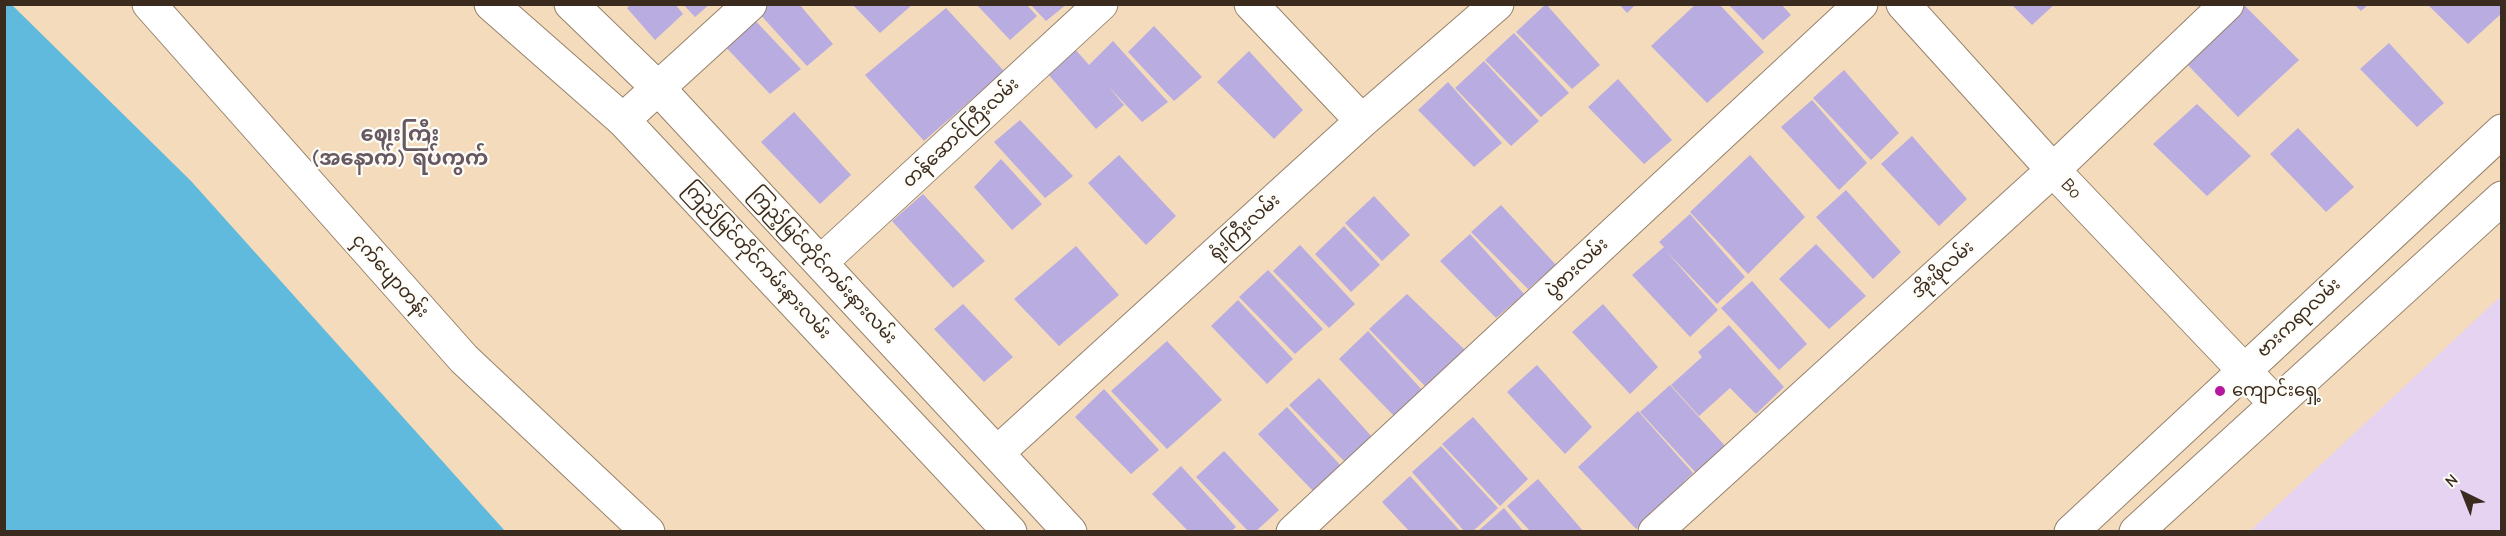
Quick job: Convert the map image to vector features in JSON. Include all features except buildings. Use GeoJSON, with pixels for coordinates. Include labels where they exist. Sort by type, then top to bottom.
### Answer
{"type":"FeatureCollection","features":[{"type":"Feature","properties":{"kind":"street","name":"ငှက်ပျောတန်း"},"geometry":{"type":"LineString","coordinates":[[149,4],[464,359],[648,531]]}},
{"type":"Feature","properties":{"kind":"street","name":"ကြည်မြင်တိုင်ကမ်းနားလမ်း"},"geometry":{"type":"LineString","coordinates":[[491,4],[624,120],[1010,531]]}},
{"type":"Feature","properties":{"kind":"street","name":"ကြည့်မြင်တိုင်ကမ်းနားလမ်း"},"geometry":{"type":"LineString","coordinates":[[571,4],[658,88],[1070,531]]}},
{"type":"Feature","properties":{"kind":"street"},"geometry":{"type":"LineString","coordinates":[[624,120],[750,4]]}},
{"type":"Feature","properties":{"kind":"street","name":"တန်ဆောင်ကြီးလမ်း"},"geometry":{"type":"LineString","coordinates":[[821,262],[1101,4]]}},
{"type":"Feature","properties":{"kind":"street"},"geometry":{"type":"LineString","coordinates":[[1251,4],[1362,121]]}},
{"type":"Feature","properties":{"kind":"street","name":"ရုံးကြီးလမ်း"},"geometry":{"type":"LineString","coordinates":[[997,453],[1362,121],[1497,4]]}},
{"type":"Feature","properties":{"kind":"street","name":"ပွဲစားလမ်း"},"geometry":{"type":"LineString","coordinates":[[1293,531],[1861,4]]}},
{"type":"Feature","properties":{"kind":"street","name":"Bo"},"geometry":{"type":"LineString","coordinates":[[1903,4],[2054,170],[2276,404]]}},
{"type":"Feature","properties":{"kind":"street","name":"အိုးဖိုလမ်း"},"geometry":{"type":"LineString","coordinates":[[1655,531],[2054,170],[2227,4]]}},
{"type":"Feature","properties":{"kind":"street","name":"ဗားကရာလမ်း"},"geometry":{"type":"LineString","coordinates":[[2071,531],[2502,131]]}},
{"type":"Feature","properties":{"kind":"street"},"geometry":{"type":"LineString","coordinates":[[2136,531],[2502,198]]}},
{"type":"Feature","properties":{"kind":"shaded area"},"geometry":{"type":"Polygon","coordinates":[[[2501,296],[2501,531],[2250,531],[2501,296]]]}},
{"type":"Feature","properties":{"kind":"water"},"geometry":{"type":"Polygon","coordinates":[[[4,5],[12,5],[191,181],[505,531],[5,531],[4,5]]]}},
{"type":"Feature","properties":{"kind":"place","name":"ကျောင်းရှေ့"},"geometry":{"type":"Point","coordinates":[2220,391]}},
{"type":"Feature","properties":{"kind":"district","name":"ဈေးကြီး (အနောက်) ရပ်ကွက်"},"geometry":{"type":"Point","coordinates":[400,147]}}]}
